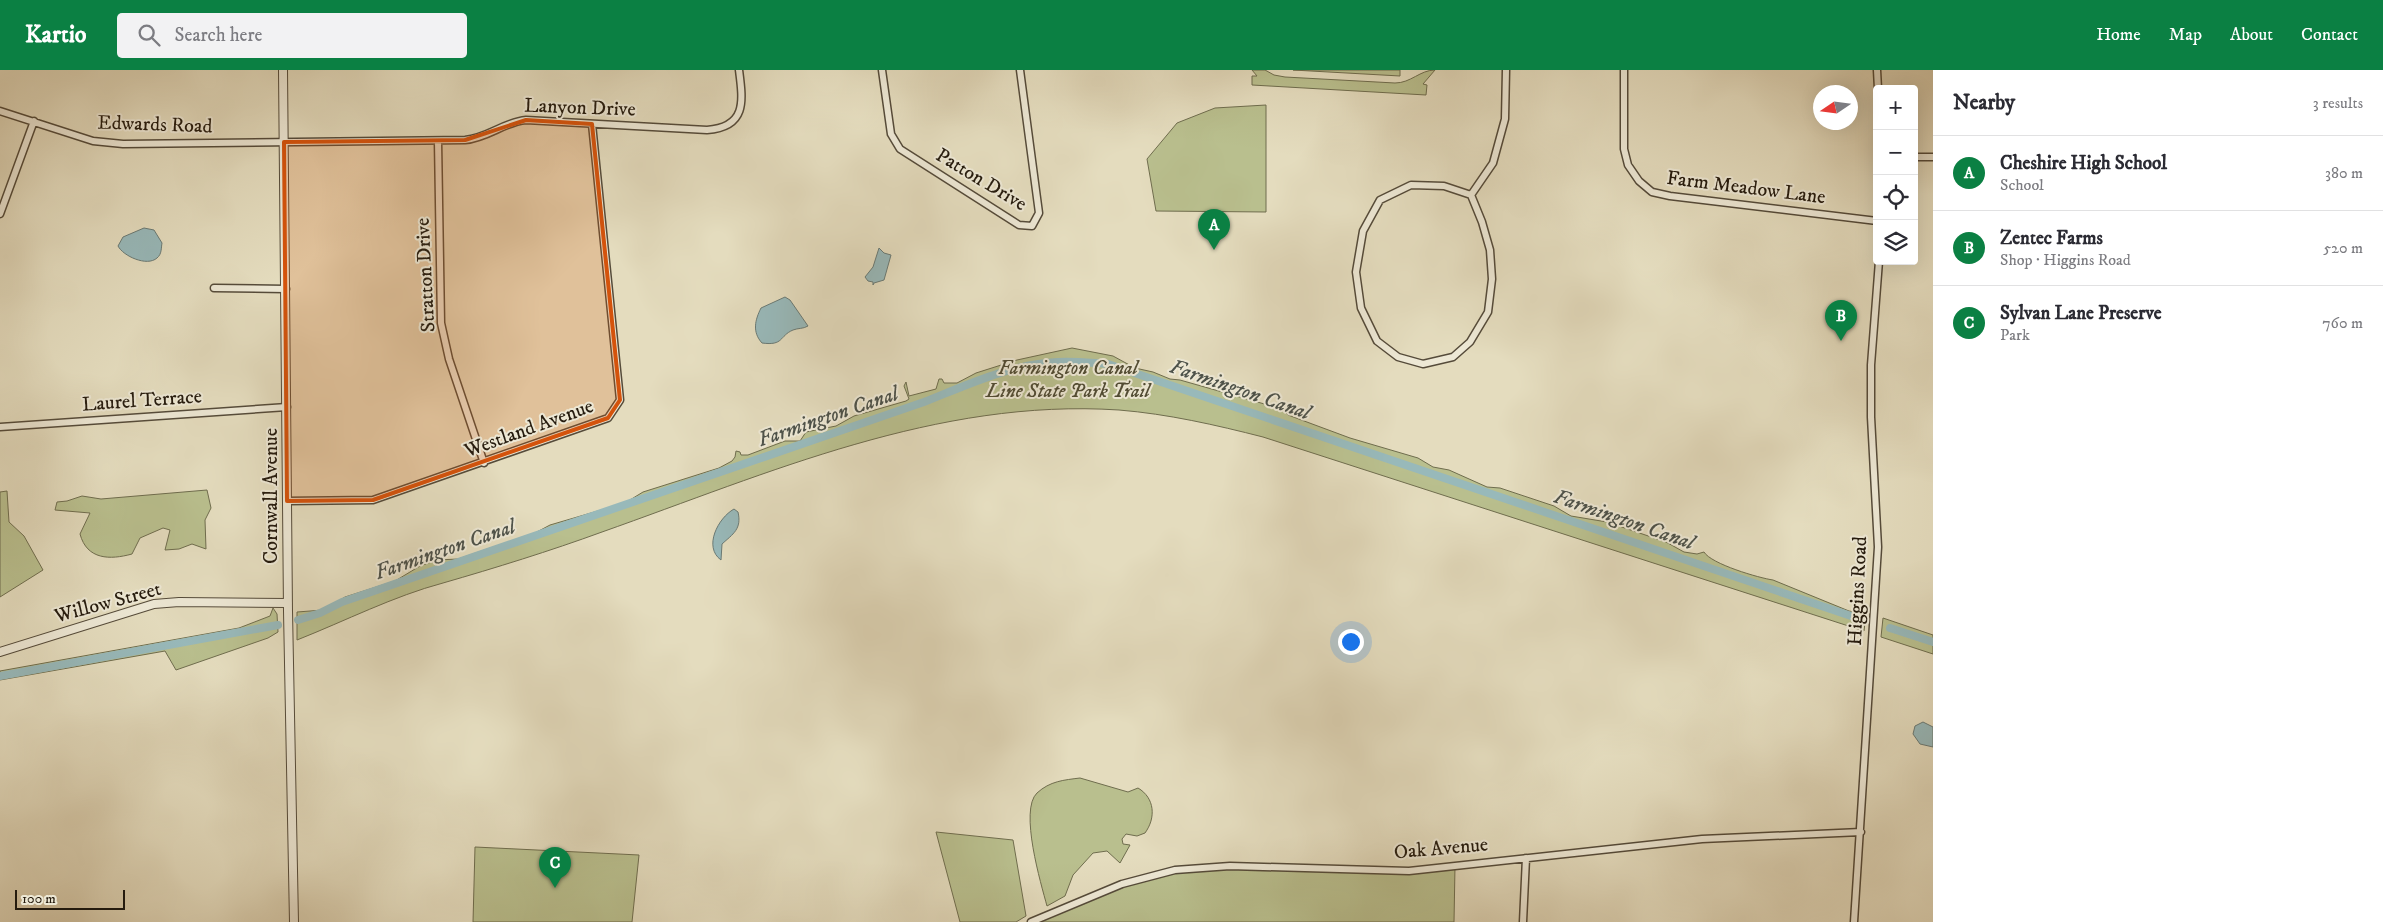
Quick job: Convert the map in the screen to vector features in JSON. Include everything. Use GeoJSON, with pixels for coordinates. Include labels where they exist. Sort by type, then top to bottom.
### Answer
{"type":"FeatureCollection","features":[{"type":"Feature","properties":{"kind":"street","name":"Cornwall Avenue"},"geometry":{"type":"LineString","coordinates":[[283,70],[288,603],[294,922]]}},
{"type":"Feature","properties":{"kind":"street","name":"Lanyon Drive"},"geometry":{"type":"LineString","coordinates":[[284,142],[475,139],[508,124],[526,120],[692,130],[723,127],[737,117],[741,109],[739,70]]}},
{"type":"Feature","properties":{"kind":"street","name":"Patton Drive"},"geometry":{"type":"LineString","coordinates":[[882,70],[891,134],[900,149],[1020,225],[1032,226],[1039,213],[1020,70]]}},
{"type":"Feature","properties":{"kind":"street"},"geometry":{"type":"LineString","coordinates":[[1470,195],[1493,163],[1505,119],[1506,70]]}},
{"type":"Feature","properties":{"kind":"street","name":"Farm Meadow Lane"},"geometry":{"type":"LineString","coordinates":[[1624,70],[1624,149],[1628,165],[1639,181],[1652,192],[1670,196],[1873,221]]}},
{"type":"Feature","properties":{"kind":"street"},"geometry":{"type":"LineString","coordinates":[[1877,70],[1878,85]]}},
{"type":"Feature","properties":{"kind":"street","name":"Edwards Road"},"geometry":{"type":"LineString","coordinates":[[0,111],[104,143],[284,142]]}},
{"type":"Feature","properties":{"kind":"street"},"geometry":{"type":"LineString","coordinates":[[0,214],[34,121]]}},
{"type":"Feature","properties":{"kind":"street","name":"Westland Avenue"},"geometry":{"type":"LineString","coordinates":[[287,501],[373,500],[608,418],[620,400],[592,124]]}},
{"type":"Feature","properties":{"kind":"street","name":"Stratton Drive"},"geometry":{"type":"LineString","coordinates":[[438,140],[440,323],[449,359],[484,462]]}},
{"type":"Feature","properties":{"kind":"street"},"geometry":{"type":"LineString","coordinates":[[1918,158],[1933,157]]}},
{"type":"Feature","properties":{"kind":"street"},"geometry":{"type":"LineString","coordinates":[[1411,185],[1444,186],[1470,195],[1482,222],[1490,250],[1492,279],[1488,312],[1470,342],[1453,357],[1423,364],[1398,357],[1377,341],[1361,308],[1356,272],[1363,232],[1380,200],[1411,185]]}},
{"type":"Feature","properties":{"kind":"street","name":"Higgins Road"},"geometry":{"type":"LineString","coordinates":[[1854,922],[1878,546],[1871,346],[1879,265]]}},
{"type":"Feature","properties":{"kind":"street"},"geometry":{"type":"LineString","coordinates":[[214,288],[286,289]]}},
{"type":"Feature","properties":{"kind":"street","name":"Laurel Terrace"},"geometry":{"type":"LineString","coordinates":[[0,427],[286,407]]}},
{"type":"Feature","properties":{"kind":"street","name":"Willow Street"},"geometry":{"type":"LineString","coordinates":[[0,652],[154,604],[179,602],[288,603]]}},
{"type":"Feature","properties":{"kind":"street","name":"Oak Avenue"},"geometry":{"type":"LineString","coordinates":[[1031,922],[1122,884],[1175,870],[1230,866],[1409,871],[1702,839],[1861,832]]}},
{"type":"Feature","properties":{"kind":"street"},"geometry":{"type":"LineString","coordinates":[[1523,922],[1526,858]]}},
{"type":"Feature","properties":{"kind":"highlighted area"},"geometry":{"type":"Polygon","coordinates":[[[526,120],[592,124],[620,400],[608,418],[373,500],[287,501],[284,142],[465,140],[526,120]]]}},
{"type":"Feature","properties":{"kind":"green space"},"geometry":{"type":"Polygon","coordinates":[[[1252,70],[1265,70],[1274,75],[1285,77],[1395,83],[1435,70],[1423,84],[1427,85],[1426,95],[1252,85],[1252,76],[1257,76],[1252,70]]]}},
{"type":"Feature","properties":{"kind":"green space"},"geometry":{"type":"Polygon","coordinates":[[[1293,70],[1400,70],[1400,76],[1293,70]]]}},
{"type":"Feature","properties":{"kind":"green space"},"geometry":{"type":"Polygon","coordinates":[[[1266,105],[1266,212],[1156,211],[1147,159],[1177,123],[1215,108],[1266,105]]]}},
{"type":"Feature","properties":{"kind":"green space","name":"Farmington Canal Line State Park Trail"},"geometry":{"type":"Polygon","coordinates":[[[1072,348],[1113,356],[1135,368],[1153,372],[1170,379],[1180,380],[1282,409],[1288,415],[1350,438],[1418,458],[1433,467],[1449,470],[1487,487],[1500,488],[1554,506],[1571,516],[1607,522],[1666,542],[1684,552],[1697,554],[1704,552],[1708,557],[1725,566],[1773,580],[1849,611],[1866,614],[1864,631],[1263,437],[1192,420],[1156,414],[1119,410],[1051,409],[985,416],[919,428],[855,444],[728,486],[563,546],[425,588],[297,640],[297,612],[323,610],[345,597],[395,581],[420,566],[437,560],[458,559],[535,533],[550,525],[625,503],[643,492],[719,468],[732,461],[736,451],[740,452],[741,455],[748,455],[785,441],[800,441],[806,432],[836,426],[854,416],[906,401],[909,399],[904,386],[906,382],[909,396],[936,389],[939,379],[942,379],[944,383],[957,383],[976,373],[1017,360],[1072,348]]]}},
{"type":"Feature","properties":{"kind":"green space"},"geometry":{"type":"Polygon","coordinates":[[[207,490],[211,508],[205,520],[206,549],[192,544],[179,549],[165,550],[170,530],[163,528],[140,538],[132,554],[116,557],[100,556],[88,549],[83,543],[80,534],[90,513],[55,510],[57,502],[82,496],[101,499],[207,490]]]}},
{"type":"Feature","properties":{"kind":"green space"},"geometry":{"type":"Polygon","coordinates":[[[7,491],[9,522],[24,536],[43,570],[0,597],[0,492],[7,491]]]}},
{"type":"Feature","properties":{"kind":"green space"},"geometry":{"type":"Polygon","coordinates":[[[273,608],[277,614],[278,632],[268,638],[176,670],[165,651],[0,680],[0,671],[239,628],[270,616],[273,608]]]}},
{"type":"Feature","properties":{"kind":"green space"},"geometry":{"type":"Polygon","coordinates":[[[1883,618],[1933,635],[1933,654],[1881,637],[1883,618]]]}},
{"type":"Feature","properties":{"kind":"green space"},"geometry":{"type":"Polygon","coordinates":[[[1080,778],[1128,792],[1138,788],[1144,792],[1151,803],[1151,821],[1145,833],[1137,836],[1126,834],[1122,839],[1123,844],[1130,845],[1120,863],[1107,851],[1093,853],[1073,875],[1065,896],[1047,906],[1033,848],[1030,815],[1032,802],[1037,793],[1047,786],[1068,779],[1080,778]]]}},
{"type":"Feature","properties":{"kind":"green space"},"geometry":{"type":"Polygon","coordinates":[[[936,832],[1013,840],[1026,916],[1016,922],[960,922],[936,832]]]}},
{"type":"Feature","properties":{"kind":"green space"},"geometry":{"type":"Polygon","coordinates":[[[475,847],[639,855],[632,922],[473,922],[475,847]]]}},
{"type":"Feature","properties":{"kind":"green space"},"geometry":{"type":"Polygon","coordinates":[[[1230,866],[1409,871],[1455,866],[1454,922],[1031,922],[1122,884],[1175,870],[1230,866]]]}},
{"type":"Feature","properties":{"kind":"water"},"geometry":{"type":"Polygon","coordinates":[[[144,228],[154,230],[162,243],[160,255],[153,260],[142,261],[130,257],[118,246],[123,237],[144,228]]]}},
{"type":"Feature","properties":{"kind":"water"},"geometry":{"type":"Polygon","coordinates":[[[879,248],[884,253],[891,255],[884,280],[873,285],[873,282],[868,281],[865,277],[873,267],[879,248]]]}},
{"type":"Feature","properties":{"kind":"water"},"geometry":{"type":"Polygon","coordinates":[[[785,297],[790,300],[808,326],[789,332],[778,342],[762,343],[756,330],[757,317],[761,308],[785,297]]]}},
{"type":"Feature","properties":{"kind":"water"},"geometry":{"type":"Polygon","coordinates":[[[734,509],[738,512],[738,527],[722,544],[721,560],[713,548],[715,533],[723,519],[734,509]]]}},
{"type":"Feature","properties":{"kind":"water"},"geometry":{"type":"Polygon","coordinates":[[[1923,722],[1933,727],[1933,747],[1920,744],[1913,734],[1915,726],[1923,722]]]}},
{"type":"Feature","properties":{"kind":"waterway","name":"Farmington Canal"},"geometry":{"type":"LineString","coordinates":[[298,620],[320,613],[342,602],[924,402],[989,376],[1023,367],[1064,362],[1108,364],[1857,618]]}},
{"type":"Feature","properties":{"kind":"waterway","name":"Farmington Canal"},"geometry":{"type":"LineString","coordinates":[[0,676],[278,625]]}},
{"type":"Feature","properties":{"kind":"waterway","name":"Farmington Canal"},"geometry":{"type":"LineString","coordinates":[[1890,628],[1933,642]]}},
{"type":"Feature","properties":{"kind":"place","name":"Cheshire High School"},"geometry":{"type":"Point","coordinates":[1214,250]}},
{"type":"Feature","properties":{"kind":"place","name":"Zentec Farms"},"geometry":{"type":"Point","coordinates":[1841,341]}},
{"type":"Feature","properties":{"kind":"place","name":"Sylvan Lane Preserve"},"geometry":{"type":"Point","coordinates":[555,888]}}]}
